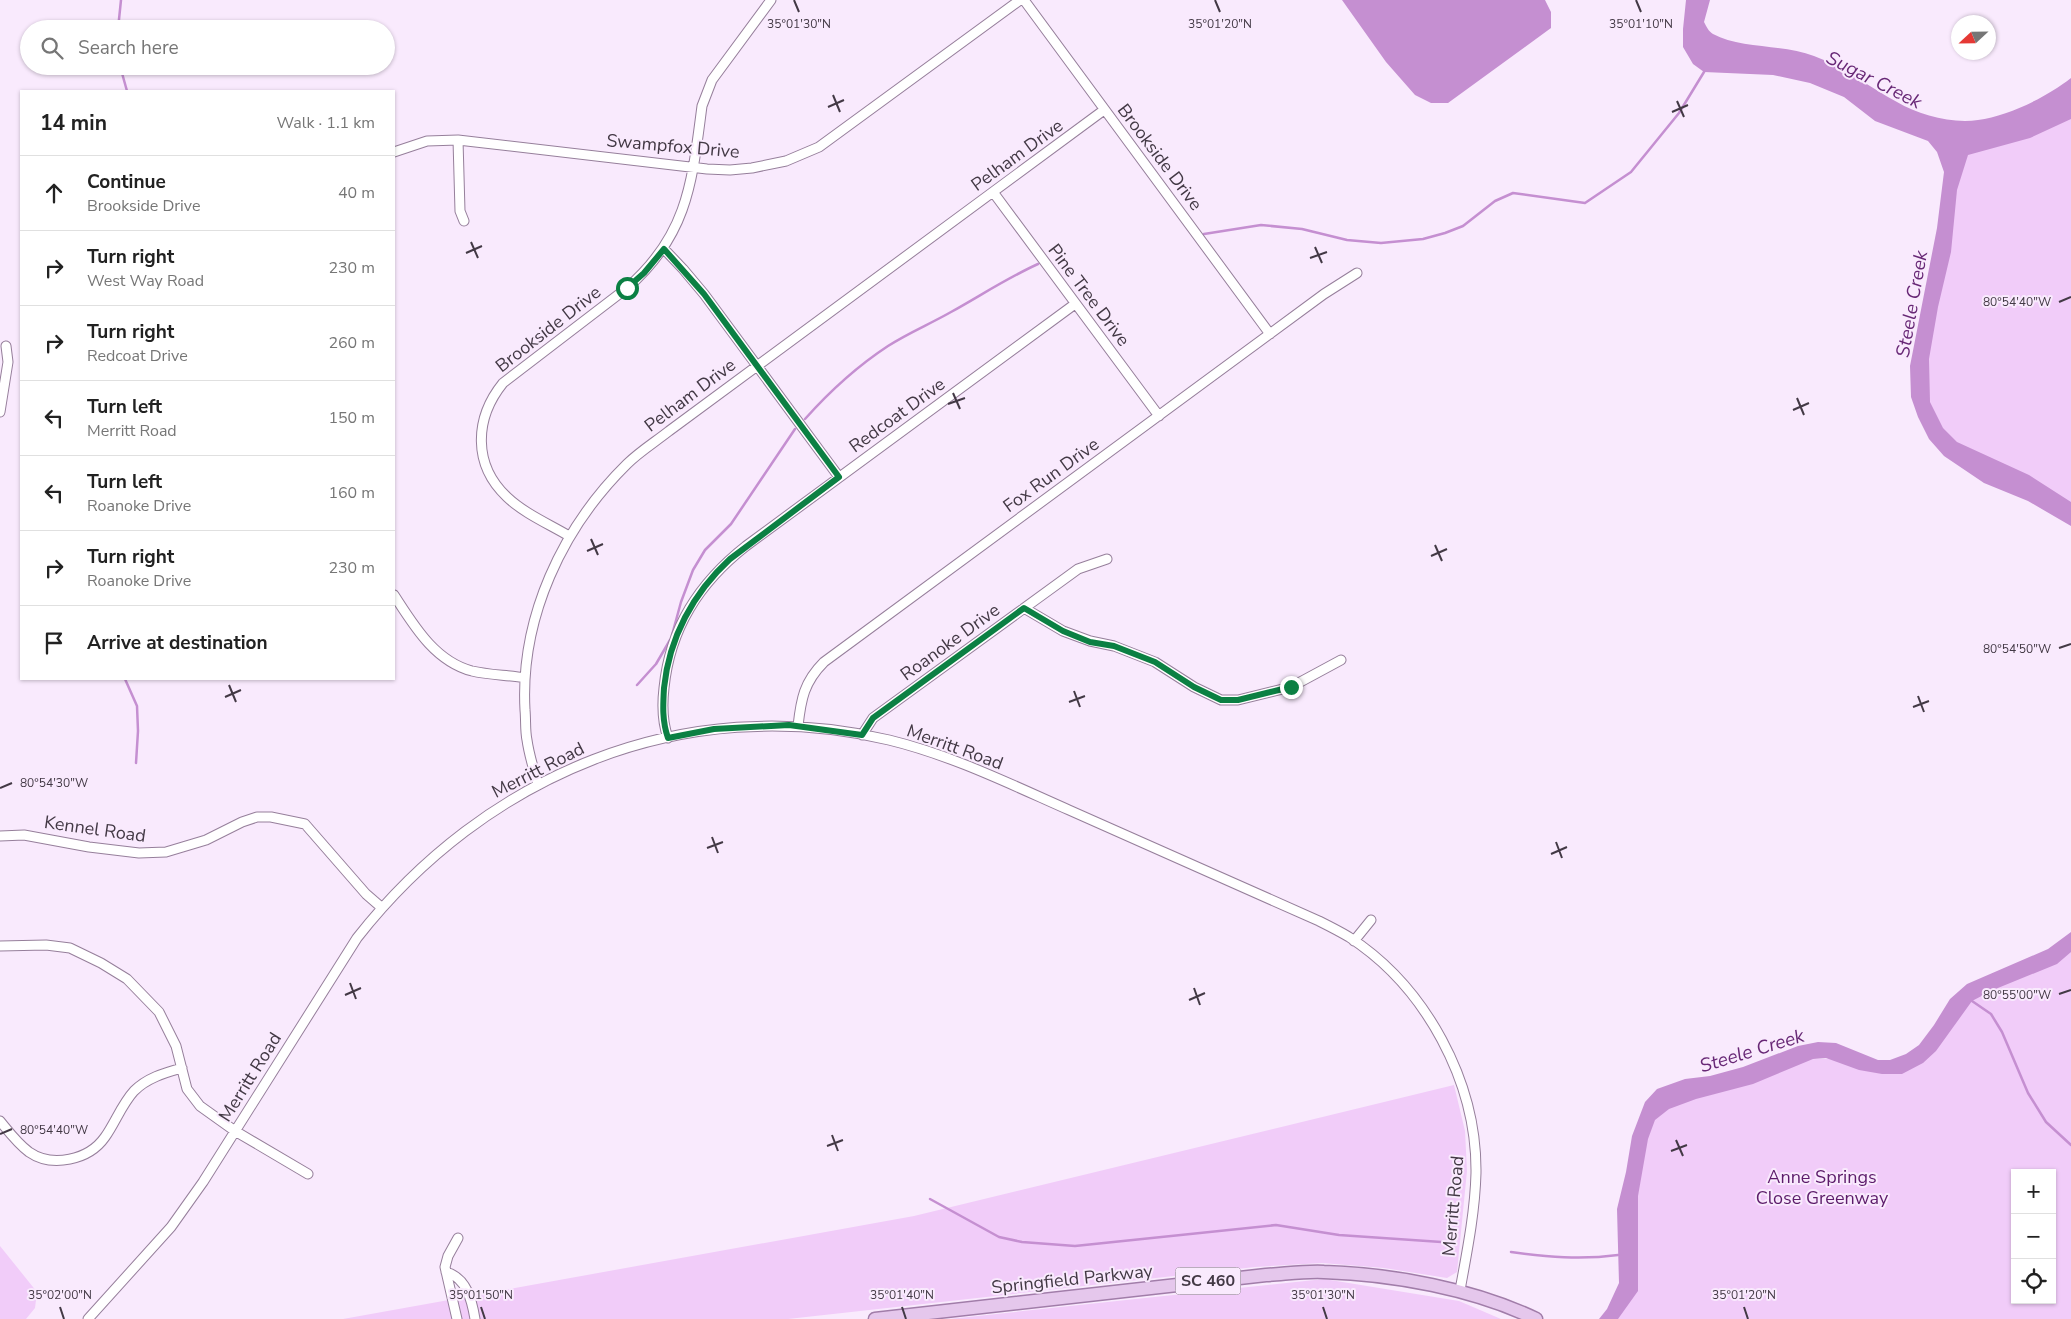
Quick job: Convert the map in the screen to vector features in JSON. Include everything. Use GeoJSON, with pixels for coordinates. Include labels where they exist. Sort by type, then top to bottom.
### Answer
{"type":"FeatureCollection","features":[{"type":"Feature","properties":{"kind":"main road","name":"Springfield Parkway"},"geometry":{"type":"LineString","coordinates":[[875,1319],[1266,1275],[1323,1272],[1377,1276],[1460,1290],[1536,1319]]}},
{"type":"Feature","properties":{"kind":"street","name":"Brookside Drive"},"geometry":{"type":"LineString","coordinates":[[570,536],[509,499],[488,472],[483,457],[482,424],[487,409],[494,394],[503,383],[627,288],[644,273],[664,249],[681,216],[688,197],[702,106],[712,80],[771,0]]}},
{"type":"Feature","properties":{"kind":"street","name":"Swampfox Drive"},"geometry":{"type":"LineString","coordinates":[[395,152],[426,141],[458,140],[730,170],[752,168],[786,161],[819,147],[1020,0]]}},
{"type":"Feature","properties":{"kind":"street","name":"Brookside Drive"},"geometry":{"type":"LineString","coordinates":[[1024,0],[1270,334]]}},
{"type":"Feature","properties":{"kind":"street","name":"Pelham Drive"},"geometry":{"type":"LineString","coordinates":[[538,784],[526,739],[524,691],[531,634],[544,588],[570,536],[589,508],[628,463],[757,365],[1104,110]]}},
{"type":"Feature","properties":{"kind":"street"},"geometry":{"type":"LineString","coordinates":[[458,140],[460,211],[464,221]]}},
{"type":"Feature","properties":{"kind":"street","name":"Pine Tree Drive"},"geometry":{"type":"LineString","coordinates":[[993,192],[1159,416]]}},
{"type":"Feature","properties":{"kind":"street"},"geometry":{"type":"LineString","coordinates":[[664,249],[704,294],[839,477]]}},
{"type":"Feature","properties":{"kind":"street","name":"Fox Run Drive"},"geometry":{"type":"LineString","coordinates":[[798,726],[803,694],[807,682],[824,662],[1324,294],[1357,273]]}},
{"type":"Feature","properties":{"kind":"street","name":"Redcoat Drive"},"geometry":{"type":"LineString","coordinates":[[668,738],[663,717],[665,677],[678,630],[692,602],[715,572],[839,477],[1075,304]]}},
{"type":"Feature","properties":{"kind":"street"},"geometry":{"type":"LineString","coordinates":[[0,412],[8,362],[6,346]]}},
{"type":"Feature","properties":{"kind":"street"},"geometry":{"type":"LineString","coordinates":[[1024,608],[1078,568],[1107,559]]}},
{"type":"Feature","properties":{"kind":"street"},"geometry":{"type":"LineString","coordinates":[[395,597],[422,638],[457,664],[471,670],[525,678]]}},
{"type":"Feature","properties":{"kind":"street","name":"Roanoke Drive"},"geometry":{"type":"LineString","coordinates":[[862,735],[873,718],[1024,608],[1063,631],[1090,642],[1114,646],[1155,662],[1194,687],[1221,700],[1238,700],[1291,687],[1341,660]]}},
{"type":"Feature","properties":{"kind":"street","name":"Merritt Road"},"geometry":{"type":"LineString","coordinates":[[88,1319],[172,1227],[203,1182],[352,946],[381,908],[401,886],[448,843],[481,818],[538,784],[599,758],[639,744],[714,729],[798,726],[862,735],[920,749],[975,769],[1319,921],[1354,941],[1383,964],[1418,1002],[1450,1055],[1461,1084],[1474,1136],[1476,1174],[1468,1247],[1460,1290]]}},
{"type":"Feature","properties":{"kind":"street","name":"Kennel Road"},"geometry":{"type":"LineString","coordinates":[[0,836],[24,835],[139,854],[166,852],[206,840],[242,822],[257,817],[271,816],[305,824],[366,894],[381,908]]}},
{"type":"Feature","properties":{"kind":"street"},"geometry":{"type":"LineString","coordinates":[[1354,941],[1370,920]]}},
{"type":"Feature","properties":{"kind":"street"},"geometry":{"type":"LineString","coordinates":[[0,946],[46,945],[70,948],[101,962],[127,979],[159,1012],[176,1046],[187,1089],[200,1106],[235,1131],[308,1174]]}},
{"type":"Feature","properties":{"kind":"street"},"geometry":{"type":"LineString","coordinates":[[0,1121],[17,1142],[41,1158],[55,1161],[74,1158],[91,1151],[103,1140],[132,1093],[145,1082],[182,1068]]}},
{"type":"Feature","properties":{"kind":"street"},"geometry":{"type":"LineString","coordinates":[[457,1319],[446,1272],[448,1256],[458,1238]]}},
{"type":"Feature","properties":{"kind":"street"},"geometry":{"type":"LineString","coordinates":[[446,1272],[452,1274],[462,1283],[469,1293],[475,1319]]}},
{"type":"Feature","properties":{"kind":"green space"},"geometry":{"type":"Polygon","coordinates":[[[2071,100],[2071,515],[1967,459],[1921,402],[1960,138],[2071,100]]]}},
{"type":"Feature","properties":{"kind":"green space","name":"Anne Springs Close Greenway"},"geometry":{"type":"Polygon","coordinates":[[[2071,942],[2071,1319],[1609,1319],[1628,1260],[1650,1113],[1786,1060],[1848,1058],[1906,1063],[1955,1009],[2071,942]]]}},
{"type":"Feature","properties":{"kind":"green space"},"geometry":{"type":"Polygon","coordinates":[[[1454,1085],[1465,1131],[1467,1171],[1457,1272],[1447,1278],[1384,1268],[1322,1263],[1255,1267],[788,1319],[343,1319],[914,1216],[1454,1085]]]}},
{"type":"Feature","properties":{"kind":"green space"},"geometry":{"type":"Polygon","coordinates":[[[0,1246],[37,1292],[35,1308],[26,1319],[0,1319],[0,1246]]]}},
{"type":"Feature","properties":{"kind":"green space"},"geometry":{"type":"Polygon","coordinates":[[[1324,1279],[1459,1301],[1501,1319],[949,1319],[1324,1279]]]}},
{"type":"Feature","properties":{"kind":"shaded area"},"geometry":{"type":"Polygon","coordinates":[[[1342,0],[1545,0],[1551,12],[1551,28],[1448,103],[1431,103],[1415,95],[1386,62],[1342,0]]]}},
{"type":"Feature","properties":{"kind":"shaded area"},"geometry":{"type":"Polygon","coordinates":[[[1686,0],[1710,0],[1704,22],[1713,34],[1736,42],[1802,52],[1814,56],[1846,71],[1906,107],[1936,117],[1957,121],[1990,118],[2027,105],[2071,78],[2071,119],[2030,138],[1968,155],[1957,190],[1951,252],[1938,307],[1929,359],[1930,402],[1943,428],[1957,442],[2029,475],[2071,502],[2071,526],[2028,501],[1984,483],[1944,456],[1929,439],[1918,417],[1911,397],[1910,366],[1937,228],[1944,172],[1937,152],[1928,141],[1875,121],[1844,97],[1810,83],[1773,75],[1704,72],[1693,64],[1683,47],[1686,0]]]}},
{"type":"Feature","properties":{"kind":"shaded area"},"geometry":{"type":"Polygon","coordinates":[[[2071,932],[2071,952],[2057,964],[1993,990],[1972,1001],[1936,1051],[1923,1063],[1902,1074],[1882,1074],[1859,1070],[1826,1058],[1813,1059],[1753,1084],[1696,1099],[1669,1109],[1655,1120],[1648,1139],[1638,1196],[1638,1291],[1618,1319],[1599,1319],[1607,1309],[1619,1283],[1617,1209],[1632,1136],[1645,1102],[1657,1089],[1685,1079],[1710,1076],[1743,1067],[1798,1046],[1818,1042],[1836,1043],[1878,1060],[1890,1060],[1906,1054],[1919,1045],[1950,999],[1967,984],[2048,949],[2071,932]]]}},
{"type":"Feature","properties":{"kind":"waterway"},"geometry":{"type":"LineString","coordinates":[[119,20],[121,0]]}},
{"type":"Feature","properties":{"kind":"waterway"},"geometry":{"type":"LineString","coordinates":[[1204,234],[1261,225],[1302,229],[1347,240],[1381,243],[1423,239],[1445,233],[1463,226],[1495,201],[1513,193],[1585,203],[1631,172],[1679,113],[1704,72]]}},
{"type":"Feature","properties":{"kind":"waterway"},"geometry":{"type":"LineString","coordinates":[[123,75],[127,90]]}},
{"type":"Feature","properties":{"kind":"waterway"},"geometry":{"type":"LineString","coordinates":[[805,419],[844,380],[888,346],[1038,264]]}},
{"type":"Feature","properties":{"kind":"waterway"},"geometry":{"type":"LineString","coordinates":[[672,635],[681,602],[693,570],[705,550],[731,524],[795,429]]}},
{"type":"Feature","properties":{"kind":"waterway"},"geometry":{"type":"LineString","coordinates":[[637,685],[656,664],[670,640]]}},
{"type":"Feature","properties":{"kind":"waterway"},"geometry":{"type":"LineString","coordinates":[[125,680],[137,706],[136,763]]}},
{"type":"Feature","properties":{"kind":"waterway"},"geometry":{"type":"LineString","coordinates":[[1972,1001],[1991,1014],[2002,1032],[2028,1093],[2046,1122],[2071,1145]]}},
{"type":"Feature","properties":{"kind":"waterway"},"geometry":{"type":"LineString","coordinates":[[930,1199],[999,1237],[1022,1242],[1075,1246],[1276,1225],[1339,1235],[1456,1243]]}},
{"type":"Feature","properties":{"kind":"waterway"},"geometry":{"type":"LineString","coordinates":[[1511,1252],[1564,1257],[1618,1255]]}},
{"type":"Feature","properties":{"kind":"route"},"geometry":{"type":"LineString","coordinates":[[627,288],[644,273],[664,249],[704,294],[839,477],[730,559],[715,572],[692,602],[678,630],[665,677],[663,717],[668,738],[714,729],[789,725],[862,735],[873,718],[1024,608],[1063,631],[1090,642],[1114,646],[1155,662],[1194,687],[1221,700],[1238,700],[1291,687]]}},
{"type":"Feature","properties":{"kind":"water label","name":"Sugar Creek"},"geometry":{"type":"Point","coordinates":[1874,80]}},
{"type":"Feature","properties":{"kind":"water label","name":"Steele Creek"},"geometry":{"type":"Point","coordinates":[1912,304]}},
{"type":"Feature","properties":{"kind":"water label","name":"Steele Creek"},"geometry":{"type":"Point","coordinates":[1752,1051]}}]}
